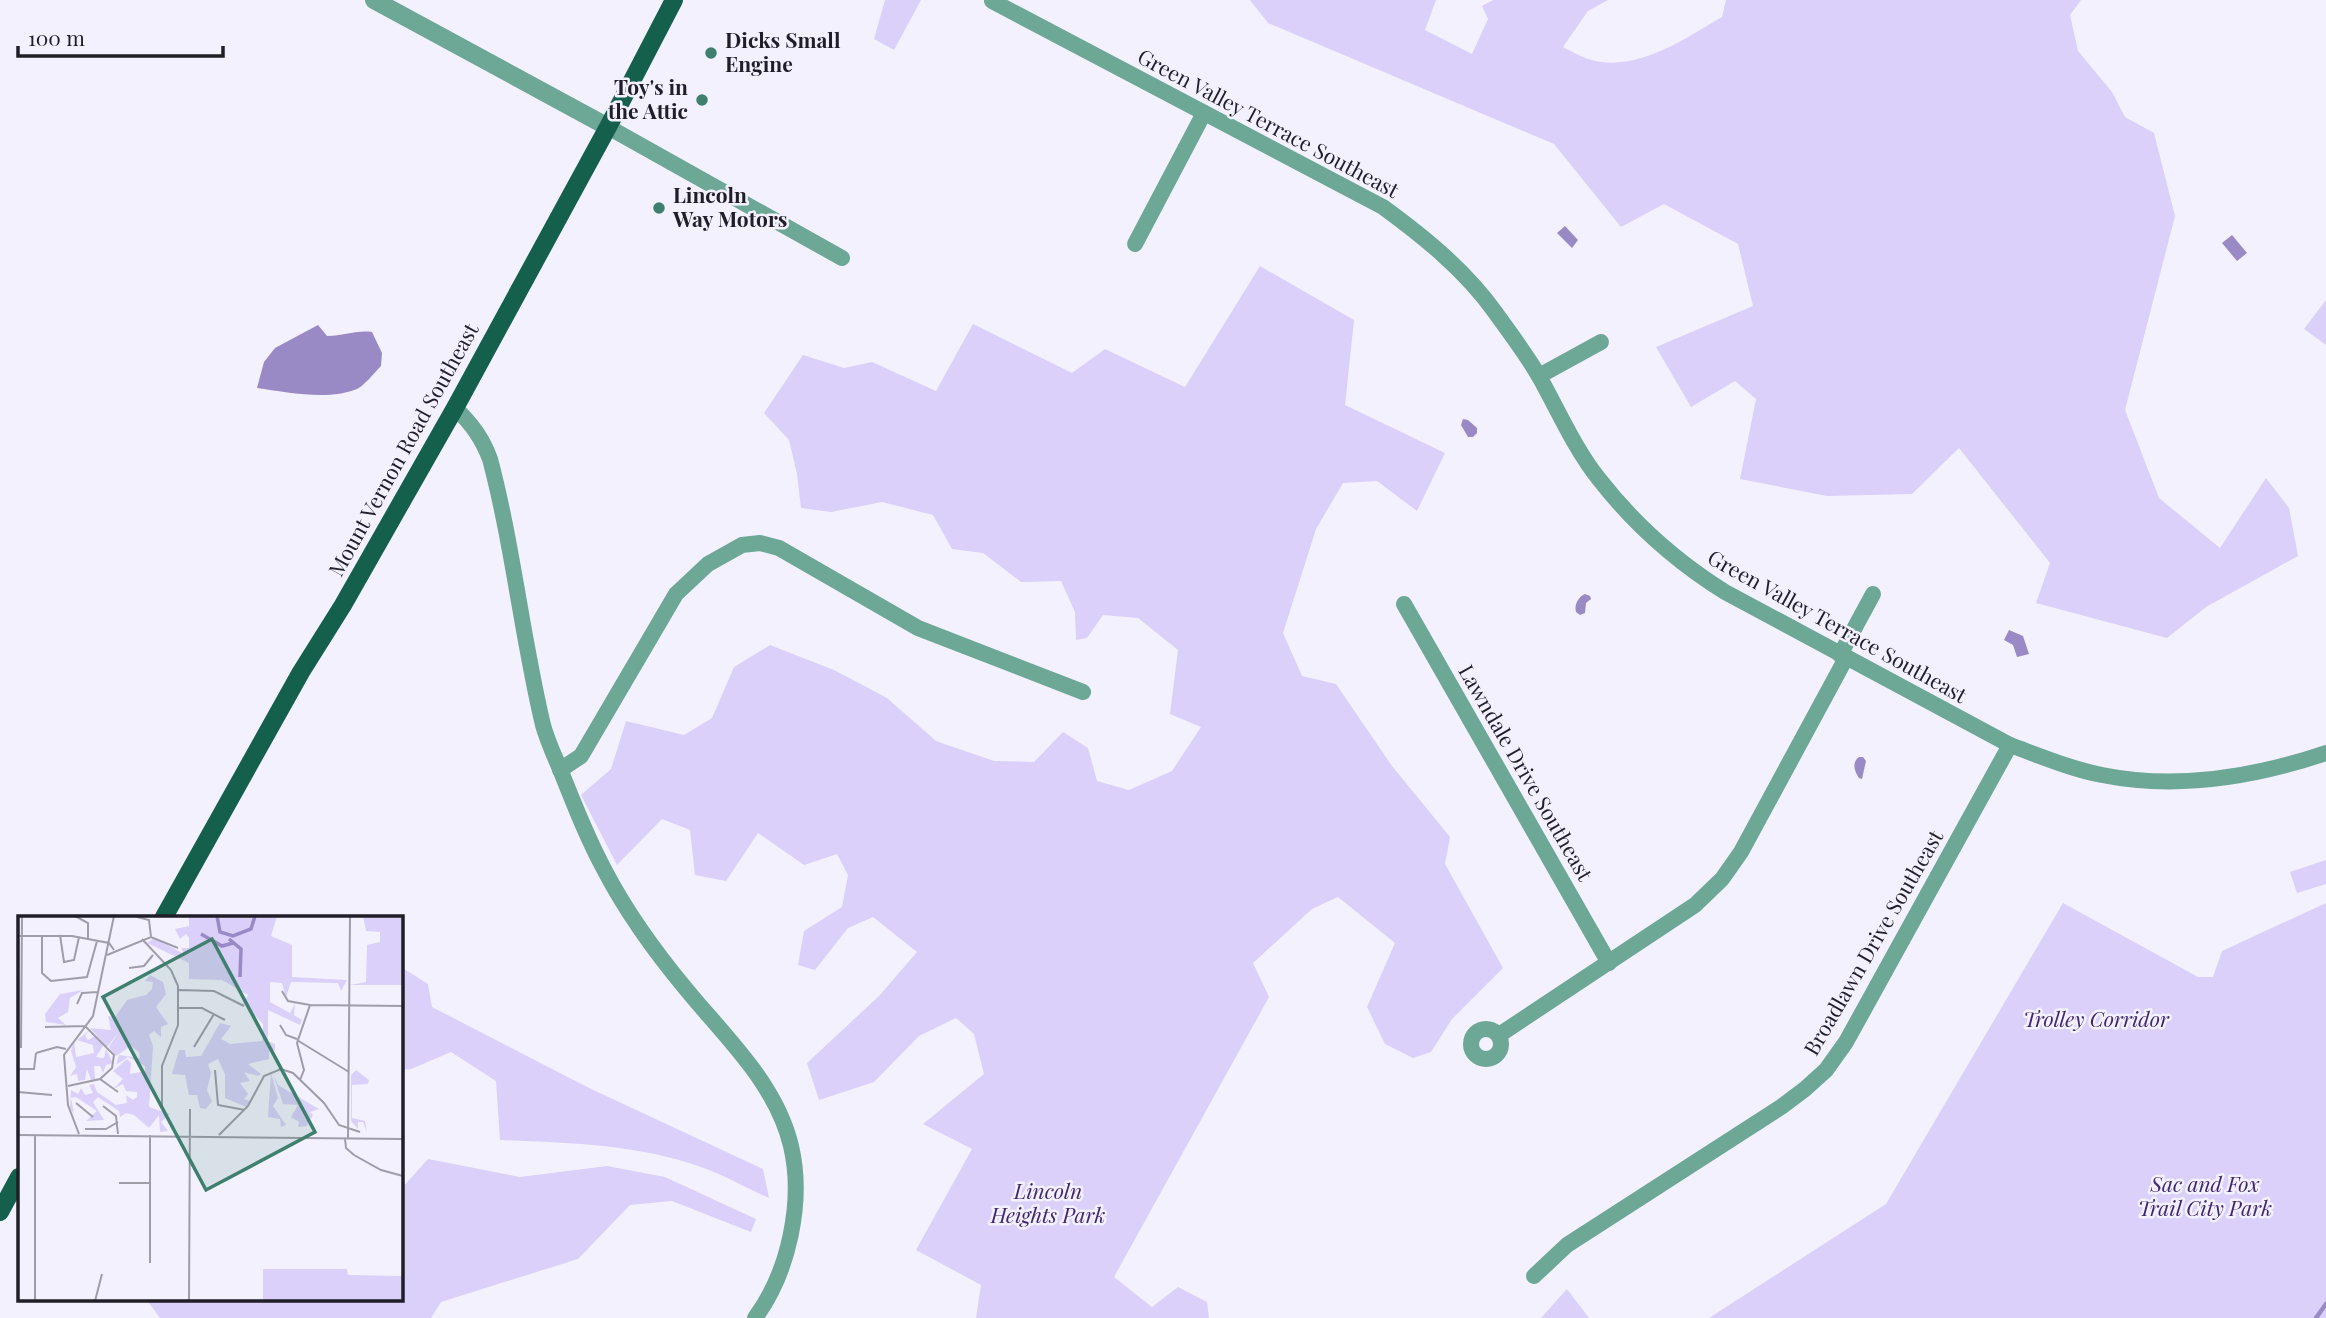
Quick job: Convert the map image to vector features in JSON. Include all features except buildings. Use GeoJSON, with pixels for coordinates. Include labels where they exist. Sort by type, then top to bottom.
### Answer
{"type":"FeatureCollection","features":[{"type":"Feature","properties":{"kind":"main road","name":"Mount Vernon Road Southeast"},"geometry":{"type":"LineString","coordinates":[[165,916],[301,672],[343,605],[455,408],[674,0]]}},
{"type":"Feature","properties":{"kind":"main road"},"geometry":{"type":"LineString","coordinates":[[0,1212],[18,1179]]}},
{"type":"Feature","properties":{"kind":"street"},"geometry":{"type":"LineString","coordinates":[[374,0],[842,258]]}},
{"type":"Feature","properties":{"kind":"street","name":"Green Valley Terrace Southeast"},"geometry":{"type":"LineString","coordinates":[[992,1],[1383,206],[1425,238],[1494,309],[1539,376],[1562,420],[1598,478],[1660,545],[1690,571],[1725,592],[2010,745],[2103,776],[2148,780],[2242,776],[2326,754]]}},
{"type":"Feature","properties":{"kind":"street"},"geometry":{"type":"LineString","coordinates":[[1135,244],[1204,113]]}},
{"type":"Feature","properties":{"kind":"street"},"geometry":{"type":"LineString","coordinates":[[1539,376],[1601,342]]}},
{"type":"Feature","properties":{"kind":"street"},"geometry":{"type":"LineString","coordinates":[[455,408],[471,423],[483,441],[490,459],[544,728],[580,821],[624,905],[664,962],[753,1069],[782,1114],[792,1149],[796,1187],[793,1229],[780,1269],[755,1318]]}},
{"type":"Feature","properties":{"kind":"street"},"geometry":{"type":"LineString","coordinates":[[560,770],[580,756],[676,594],[708,564],[742,545],[760,543],[779,548],[918,628],[1083,692]]}},
{"type":"Feature","properties":{"kind":"street"},"geometry":{"type":"LineString","coordinates":[[1499,1035],[1695,905],[1722,879],[1741,852],[1873,594]]}},
{"type":"Feature","properties":{"kind":"street","name":"Lawndale Drive Southeast"},"geometry":{"type":"LineString","coordinates":[[1404,604],[1609,963]]}},
{"type":"Feature","properties":{"kind":"street","name":"Broadlawn Drive Southeast"},"geometry":{"type":"LineString","coordinates":[[1534,1276],[1567,1245],[1782,1107],[1826,1070],[1846,1042],[2010,745]]}},
{"type":"Feature","properties":{"kind":"green space"},"geometry":{"type":"Polygon","coordinates":[[[885,0],[921,0],[894,50],[874,39],[885,0]]]}},
{"type":"Feature","properties":{"kind":"green space"},"geometry":{"type":"Polygon","coordinates":[[[1250,0],[1436,0],[1425,30],[1472,54],[1488,19],[1482,6],[1493,0],[1608,0],[1588,11],[1563,47],[1588,59],[1623,62],[1658,52],[1722,17],[1726,0],[2081,0],[2070,15],[2078,51],[2112,92],[2125,117],[2154,133],[2175,216],[2125,410],[2159,498],[2220,548],[2266,478],[2289,508],[2298,556],[2206,607],[2167,638],[2036,603],[2050,563],[1959,448],[1912,494],[1827,496],[1740,479],[1756,399],[1735,381],[1691,407],[1656,347],[1753,306],[1738,244],[1664,204],[1621,227],[1554,144],[1268,23],[1250,0]]]}},
{"type":"Feature","properties":{"kind":"green space","name":"Lincoln Heights Park"},"geometry":{"type":"Polygon","coordinates":[[[1260,266],[1354,320],[1345,405],[1445,453],[1417,511],[1377,481],[1343,483],[1316,529],[1283,633],[1302,676],[1336,684],[1392,766],[1450,837],[1445,864],[1503,968],[1452,1019],[1431,1052],[1413,1058],[1385,1044],[1367,1007],[1395,943],[1338,897],[1312,909],[1253,963],[1269,997],[1114,1277],[1152,1307],[1178,1287],[1207,1302],[1209,1318],[976,1318],[981,1285],[916,1250],[972,1149],[923,1124],[984,1074],[974,1034],[956,1018],[919,1036],[874,1082],[819,1100],[807,1063],[879,996],[917,952],[873,917],[848,928],[815,970],[798,965],[804,931],[842,907],[848,875],[837,854],[804,865],[758,833],[726,881],[695,875],[690,830],[662,819],[617,865],[581,795],[611,769],[626,721],[684,735],[712,718],[734,667],[770,645],[834,670],[887,698],[936,741],[994,761],[1034,762],[1063,732],[1088,748],[1097,781],[1129,790],[1172,771],[1201,727],[1170,714],[1178,650],[1138,618],[1103,615],[1087,638],[1076,640],[1075,612],[1061,581],[1021,582],[983,553],[952,549],[933,515],[882,502],[831,512],[801,508],[789,440],[764,413],[803,355],[844,368],[872,362],[936,391],[973,324],[1072,373],[1105,349],[1185,387],[1260,266]]]}},
{"type":"Feature","properties":{"kind":"green space"},"geometry":{"type":"Polygon","coordinates":[[[2326,300],[2326,345],[2304,329],[2326,300]]]}},
{"type":"Feature","properties":{"kind":"green space"},"geometry":{"type":"Polygon","coordinates":[[[2326,860],[2326,884],[2297,893],[2290,872],[2326,860]]]}},
{"type":"Feature","properties":{"kind":"green space"},"geometry":{"type":"Polygon","coordinates":[[[2063,903],[2198,977],[2213,977],[2222,951],[2326,903],[2326,1318],[1709,1318],[1886,1204],[2063,903]]]}},
{"type":"Feature","properties":{"kind":"green space"},"geometry":{"type":"Polygon","coordinates":[[[402,968],[428,984],[432,1007],[589,1088],[763,1169],[769,1198],[710,1170],[676,1159],[601,1146],[500,1140],[496,1081],[451,1052],[411,1069],[402,1070],[402,968]]]}},
{"type":"Feature","properties":{"kind":"green space"},"geometry":{"type":"Polygon","coordinates":[[[428,1159],[520,1177],[607,1166],[665,1177],[756,1219],[751,1232],[672,1201],[630,1205],[578,1259],[441,1302],[431,1318],[160,1318],[147,1300],[402,1300],[402,1188],[428,1159]]]}},
{"type":"Feature","properties":{"kind":"green space"},"geometry":{"type":"Polygon","coordinates":[[[1567,1289],[1589,1318],[1541,1318],[1567,1289]]]}},
{"type":"Feature","properties":{"kind":"shaded area"},"geometry":{"type":"Polygon","coordinates":[[[1565,226],[1578,240],[1572,248],[1557,233],[1565,226]]]}},
{"type":"Feature","properties":{"kind":"shaded area"},"geometry":{"type":"Polygon","coordinates":[[[2232,235],[2247,253],[2237,261],[2222,243],[2232,235]]]}},
{"type":"Feature","properties":{"kind":"shaded area"},"geometry":{"type":"Polygon","coordinates":[[[318,325],[327,336],[372,332],[382,353],[381,366],[360,387],[346,393],[320,395],[257,388],[264,362],[275,348],[318,325]]]}},
{"type":"Feature","properties":{"kind":"shaded area"},"geometry":{"type":"Polygon","coordinates":[[[1463,419],[1477,428],[1473,437],[1468,437],[1461,425],[1463,419]]]}},
{"type":"Feature","properties":{"kind":"shaded area"},"geometry":{"type":"Polygon","coordinates":[[[1585,594],[1591,599],[1586,603],[1585,613],[1580,615],[1576,612],[1576,604],[1585,594]]]}},
{"type":"Feature","properties":{"kind":"shaded area"},"geometry":{"type":"Polygon","coordinates":[[[2009,630],[2023,636],[2029,654],[2017,657],[2013,645],[2004,640],[2009,630]]]}},
{"type":"Feature","properties":{"kind":"shaded area"},"geometry":{"type":"Polygon","coordinates":[[[1859,757],[1866,761],[1862,779],[1854,768],[1859,757]]]}},
{"type":"Feature","properties":{"kind":"waterway"},"geometry":{"type":"LineString","coordinates":[[2316,1318],[2326,1304]]}},
{"type":"Feature","properties":{"kind":"place","name":"Dicks Small Engine"},"geometry":{"type":"Point","coordinates":[711,53]}},
{"type":"Feature","properties":{"kind":"place","name":"Toy's in the Attic"},"geometry":{"type":"Point","coordinates":[702,100]}},
{"type":"Feature","properties":{"kind":"place","name":"Lincoln Way Motors"},"geometry":{"type":"Point","coordinates":[659,208]}},
{"type":"Feature","properties":{"kind":"park label","name":"Trolley Corridor"},"geometry":{"type":"Point","coordinates":[2096,1020]}},
{"type":"Feature","properties":{"kind":"park label","name":"Sac and Fox Trail City Park"},"geometry":{"type":"Point","coordinates":[2205,1197]}}]}
